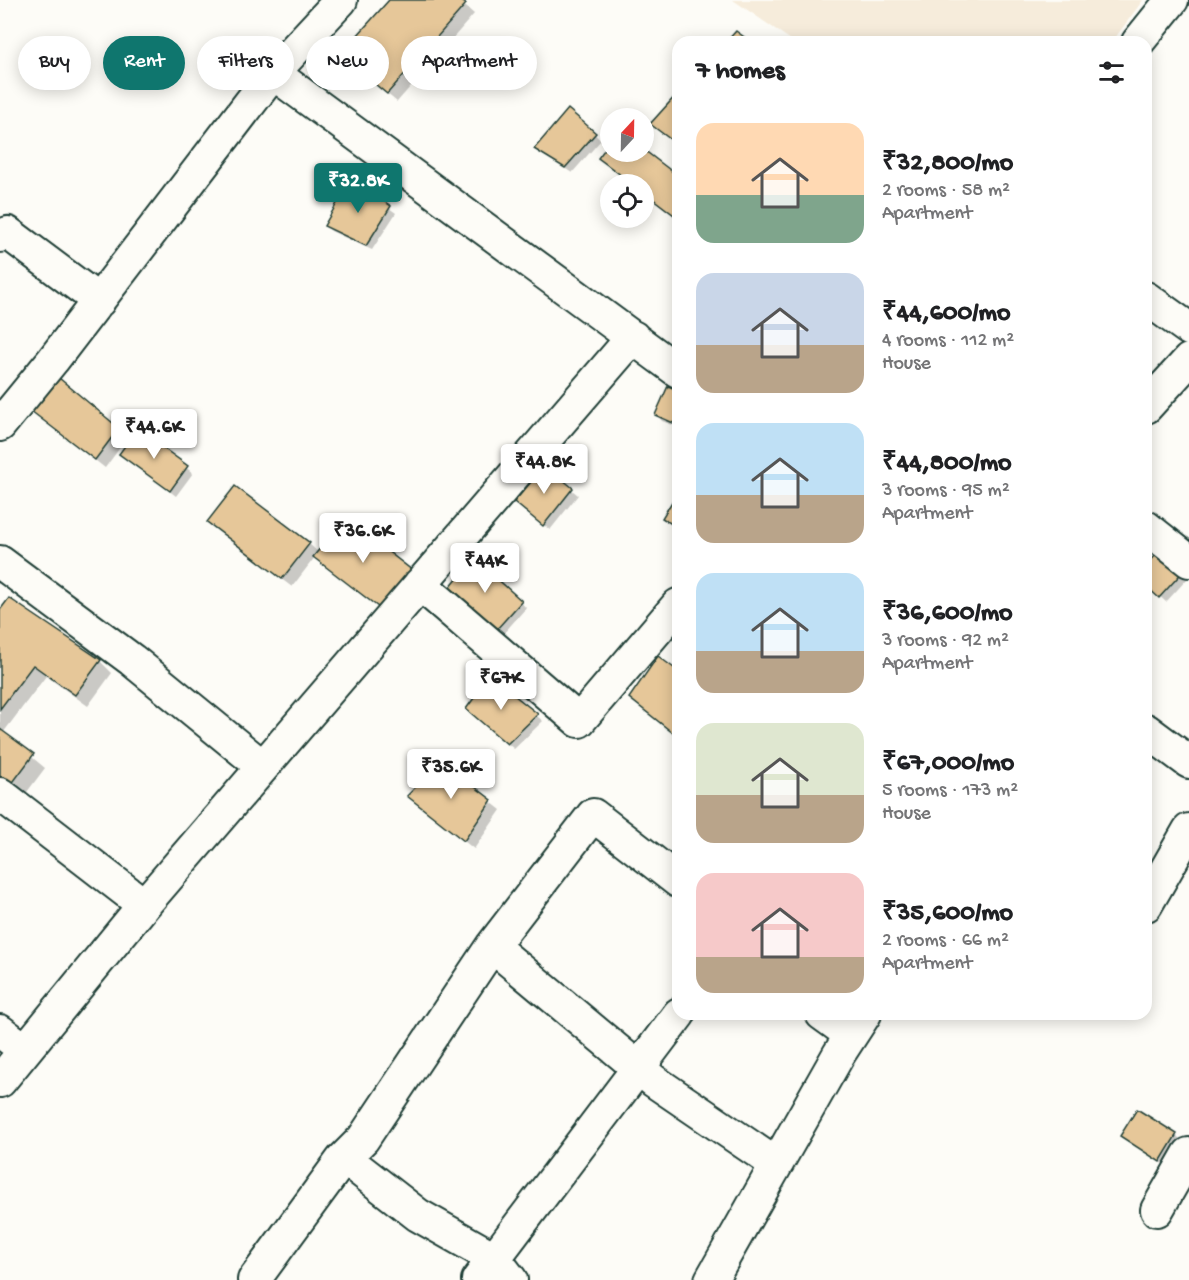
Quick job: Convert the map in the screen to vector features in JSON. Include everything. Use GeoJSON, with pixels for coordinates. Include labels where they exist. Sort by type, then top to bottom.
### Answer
{"type":"FeatureCollection","features":[{"type":"Feature","properties":{"kind":"street"},"geometry":{"type":"LineString","coordinates":[[294,50],[341,0]]}},
{"type":"Feature","properties":{"kind":"street"},"geometry":{"type":"LineString","coordinates":[[1143,36],[1172,0]]}},
{"type":"Feature","properties":{"kind":"street"},"geometry":{"type":"LineString","coordinates":[[294,88],[672,366]]}},
{"type":"Feature","properties":{"kind":"street"},"geometry":{"type":"LineString","coordinates":[[0,425],[99,301],[260,90]]}},
{"type":"Feature","properties":{"kind":"street"},"geometry":{"type":"LineString","coordinates":[[0,236],[8,233],[99,301]]}},
{"type":"Feature","properties":{"kind":"street"},"geometry":{"type":"LineString","coordinates":[[1152,302],[1189,329]]}},
{"type":"Feature","properties":{"kind":"street"},"geometry":{"type":"LineString","coordinates":[[0,1081],[144,905],[633,337]]}},
{"type":"Feature","properties":{"kind":"street"},"geometry":{"type":"LineString","coordinates":[[1152,400],[1189,360]]}},
{"type":"Feature","properties":{"kind":"street"},"geometry":{"type":"LineString","coordinates":[[1152,532],[1189,561]]}},
{"type":"Feature","properties":{"kind":"street"},"geometry":{"type":"LineString","coordinates":[[0,562],[132,660],[263,767]]}},
{"type":"Feature","properties":{"kind":"street"},"geometry":{"type":"LineString","coordinates":[[420,585],[579,721],[672,612]]}},
{"type":"Feature","properties":{"kind":"street"},"geometry":{"type":"LineString","coordinates":[[1152,734],[1189,762]]}},
{"type":"Feature","properties":{"kind":"street"},"geometry":{"type":"LineString","coordinates":[[0,794],[144,905]]}},
{"type":"Feature","properties":{"kind":"street"},"geometry":{"type":"LineString","coordinates":[[254,1280],[342,1160],[363,1139],[406,1079],[492,946],[593,815],[672,876]]}},
{"type":"Feature","properties":{"kind":"street"},"geometry":{"type":"LineString","coordinates":[[1152,895],[1189,830]]}},
{"type":"Feature","properties":{"kind":"street"},"geometry":{"type":"LineString","coordinates":[[492,946],[638,1067],[757,1151],[778,1162]]}},
{"type":"Feature","properties":{"kind":"street"},"geometry":{"type":"LineString","coordinates":[[342,1160],[494,1273],[638,1067],[674,1020]]}},
{"type":"Feature","properties":{"kind":"street"},"geometry":{"type":"LineString","coordinates":[[711,1280],[858,1025],[842,1020]]}},
{"type":"Feature","properties":{"kind":"street"},"geometry":{"type":"LineString","coordinates":[[0,1031],[25,1050]]}},
{"type":"Feature","properties":{"kind":"street"},"geometry":{"type":"LineString","coordinates":[[1156,1210],[1189,1154]]}},
{"type":"Feature","properties":{"kind":"shaded area"},"geometry":{"type":"Polygon","coordinates":[[[733,0],[1143,0],[1116,36],[785,36],[733,0]]]}},
{"type":"Feature","properties":{"kind":"building"},"geometry":{"type":"Polygon","coordinates":[[[389,0],[460,0],[466,4],[438,36],[401,36],[401,78],[387,94],[382,90],[389,90],[389,36],[357,36],[389,0]]]}},
{"type":"Feature","properties":{"kind":"building"},"geometry":{"type":"Polygon","coordinates":[[[736,31],[743,36],[731,36],[736,31]]]}},
{"type":"Feature","properties":{"kind":"building"},"geometry":{"type":"Polygon","coordinates":[[[672,100],[672,140],[654,127],[654,120],[672,100]]]}},
{"type":"Feature","properties":{"kind":"building"},"geometry":{"type":"Polygon","coordinates":[[[568,109],[596,133],[565,168],[534,149],[568,109]]]}},
{"type":"Feature","properties":{"kind":"building"},"geometry":{"type":"Polygon","coordinates":[[[654,158],[672,171],[672,213],[654,200],[654,174],[620,174],[603,162],[654,162],[654,158]]]}},
{"type":"Feature","properties":{"kind":"building"},"geometry":{"type":"Polygon","coordinates":[[[351,179],[391,206],[366,246],[324,226],[351,179]]]}},
{"type":"Feature","properties":{"kind":"building"},"geometry":{"type":"Polygon","coordinates":[[[59,378],[119,428],[95,460],[31,411],[59,378]]]}},
{"type":"Feature","properties":{"kind":"building"},"geometry":{"type":"Polygon","coordinates":[[[668,386],[672,388],[672,422],[655,415],[668,386]]]}},
{"type":"Feature","properties":{"kind":"building"},"geometry":{"type":"Polygon","coordinates":[[[137,429],[188,466],[170,491],[119,454],[137,429]]]}},
{"type":"Feature","properties":{"kind":"building"},"geometry":{"type":"Polygon","coordinates":[[[545,465],[573,488],[543,526],[514,502],[545,465]]]}},
{"type":"Feature","properties":{"kind":"building"},"geometry":{"type":"Polygon","coordinates":[[[235,486],[310,543],[282,579],[207,522],[235,486]]]}},
{"type":"Feature","properties":{"kind":"building"},"geometry":{"type":"Polygon","coordinates":[[[672,502],[672,524],[662,518],[672,502]]]}},
{"type":"Feature","properties":{"kind":"building"},"geometry":{"type":"Polygon","coordinates":[[[345,518],[413,571],[382,610],[313,557],[345,518]]]}},
{"type":"Feature","properties":{"kind":"building"},"geometry":{"type":"Polygon","coordinates":[[[1165,545],[1188,566],[1159,598],[1152,592],[1152,559],[1165,545]]]}},
{"type":"Feature","properties":{"kind":"building"},"geometry":{"type":"Polygon","coordinates":[[[474,558],[522,601],[496,630],[449,588],[474,558]]]}},
{"type":"Feature","properties":{"kind":"building"},"geometry":{"type":"Polygon","coordinates":[[[9,598],[101,660],[75,695],[33,665],[0,709],[0,610],[9,598]]]}},
{"type":"Feature","properties":{"kind":"building"},"geometry":{"type":"Polygon","coordinates":[[[658,656],[672,666],[672,732],[629,698],[658,656]]]}},
{"type":"Feature","properties":{"kind":"building"},"geometry":{"type":"Polygon","coordinates":[[[490,676],[538,714],[507,744],[466,709],[490,676]]]}},
{"type":"Feature","properties":{"kind":"building"},"geometry":{"type":"Polygon","coordinates":[[[0,729],[34,754],[11,785],[0,776],[0,729]]]}},
{"type":"Feature","properties":{"kind":"building"},"geometry":{"type":"Polygon","coordinates":[[[441,761],[492,800],[464,841],[407,796],[441,761]]]}},
{"type":"Feature","properties":{"kind":"building"},"geometry":{"type":"Polygon","coordinates":[[[1137,1109],[1177,1134],[1160,1162],[1120,1136],[1137,1109]]]}}]}
